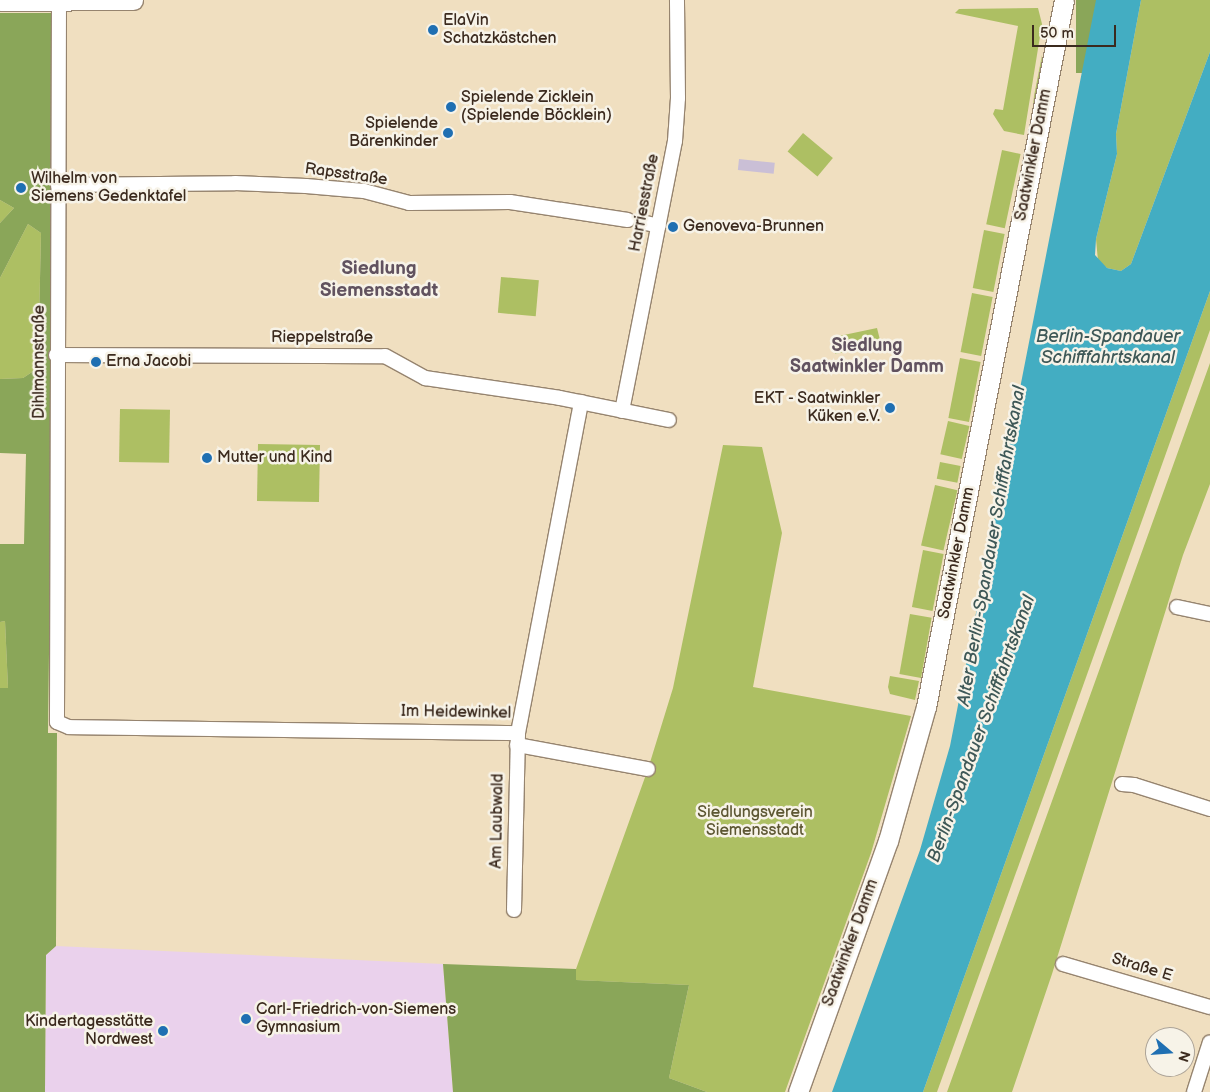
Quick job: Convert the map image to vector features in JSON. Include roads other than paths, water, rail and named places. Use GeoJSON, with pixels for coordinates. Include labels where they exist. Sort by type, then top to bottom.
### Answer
{"type":"FeatureCollection","features":[{"type":"Feature","properties":{"kind":"main road"},"geometry":{"type":"LineString","coordinates":[[0,1],[133,0]]}},
{"type":"Feature","properties":{"kind":"main road","name":"Saatwinkler Damm"},"geometry":{"type":"LineString","coordinates":[[798,1092],[888,841],[926,707],[1064,0]]}},
{"type":"Feature","properties":{"kind":"street","name":"Harriesstraße"},"geometry":{"type":"LineString","coordinates":[[622,410],[652,224],[675,141],[678,105],[677,0]]}},
{"type":"Feature","properties":{"kind":"street","name":"Dihlmannstraße"},"geometry":{"type":"LineString","coordinates":[[57,722],[56,355],[59,1]]}},
{"type":"Feature","properties":{"kind":"street","name":"Rapsstraße"},"geometry":{"type":"LineString","coordinates":[[58,185],[227,183],[313,186],[364,191],[408,203],[510,202],[566,208],[628,220]]}},
{"type":"Feature","properties":{"kind":"street","name":"Rieppelstraße"},"geometry":{"type":"LineString","coordinates":[[56,355],[385,356],[425,378],[581,402],[669,420]]}},
{"type":"Feature","properties":{"kind":"street","name":"Im Heidewinkel"},"geometry":{"type":"LineString","coordinates":[[517,739],[581,402]]}},
{"type":"Feature","properties":{"kind":"street"},"geometry":{"type":"LineString","coordinates":[[1177,607],[1210,614]]}},
{"type":"Feature","properties":{"kind":"street","name":"Im Heidewinkel"},"geometry":{"type":"LineString","coordinates":[[57,722],[68,727],[517,739],[648,769]]}},
{"type":"Feature","properties":{"kind":"street","name":"Am Laubwald"},"geometry":{"type":"LineString","coordinates":[[514,910],[517,739]]}},
{"type":"Feature","properties":{"kind":"street"},"geometry":{"type":"LineString","coordinates":[[1122,784],[1134,785],[1210,809]]}},
{"type":"Feature","properties":{"kind":"street","name":"Straße E"},"geometry":{"type":"LineString","coordinates":[[1063,964],[1210,1006]]}},
{"type":"Feature","properties":{"kind":"street"},"geometry":{"type":"LineString","coordinates":[[1194,1092],[1210,1042]]}},
{"type":"Feature","properties":{"kind":"water","name":"Berlin-Spandauer Schifffahrtskanal"},"geometry":{"type":"Polygon","coordinates":[[[1096,0],[1141,0],[1116,134],[1117,154],[1096,239],[1095,255],[1107,268],[1121,271],[1131,264],[1210,52],[1210,291],[923,1092],[832,1092],[920,850],[950,746],[1096,0]]]}},
{"type":"Feature","properties":{"kind":"place","name":"ElaVin Schatzkästchen"},"geometry":{"type":"Point","coordinates":[433,30]}},
{"type":"Feature","properties":{"kind":"place","name":"Spielende Zicklein (Spielende Böcklein)"},"geometry":{"type":"Point","coordinates":[451,107]}},
{"type":"Feature","properties":{"kind":"place","name":"Spielende Bärenkinder"},"geometry":{"type":"Point","coordinates":[448,133]}},
{"type":"Feature","properties":{"kind":"place","name":"Wilhelm von Siemens Gedenktafel"},"geometry":{"type":"Point","coordinates":[21,188]}},
{"type":"Feature","properties":{"kind":"place","name":"Genoveva-Brunnen"},"geometry":{"type":"Point","coordinates":[673,227]}},
{"type":"Feature","properties":{"kind":"place","name":"Erna Jacobi"},"geometry":{"type":"Point","coordinates":[96,362]}},
{"type":"Feature","properties":{"kind":"place","name":"EKT - Saatwinkler Küken e.V."},"geometry":{"type":"Point","coordinates":[890,408]}},
{"type":"Feature","properties":{"kind":"place","name":"Mutter und Kind"},"geometry":{"type":"Point","coordinates":[207,458]}},
{"type":"Feature","properties":{"kind":"place","name":"Carl-Friedrich-von-Siemens Gymnasium"},"geometry":{"type":"Point","coordinates":[246,1019]}},
{"type":"Feature","properties":{"kind":"place","name":"Kindertagesstätte Nordwest"},"geometry":{"type":"Point","coordinates":[163,1031]}},
{"type":"Feature","properties":{"kind":"district","name":"Siedlung Siemensstadt"},"geometry":{"type":"Point","coordinates":[379,280]}},
{"type":"Feature","properties":{"kind":"district","name":"Siedlung Saatwinkler Damm"},"geometry":{"type":"Point","coordinates":[867,357]}},
{"type":"Feature","properties":{"kind":"water label","name":"Alter Berlin-Spandauer Schifffahrtskanal"},"geometry":{"type":"Point","coordinates":[992,546]}},
{"type":"Feature","properties":{"kind":"park label","name":"Siedlungsverein Siemensstadt"},"geometry":{"type":"Point","coordinates":[755,822]}}]}
